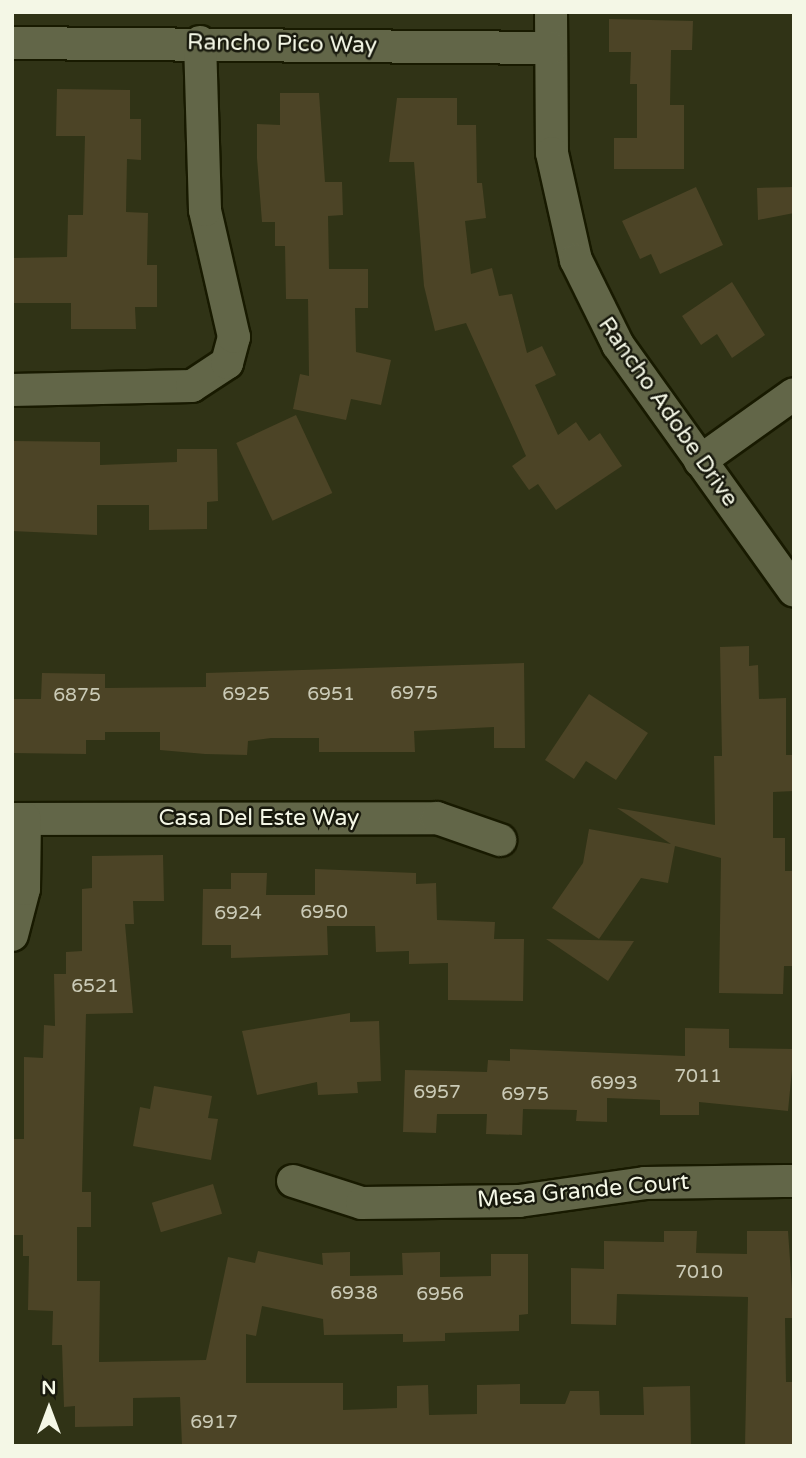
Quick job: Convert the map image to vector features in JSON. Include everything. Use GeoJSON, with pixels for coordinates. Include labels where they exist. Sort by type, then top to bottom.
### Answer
{"type":"FeatureCollection","features":[{"type":"Feature","properties":{"kind":"street","name":"Rancho Adobe Drive"},"geometry":{"type":"LineString","coordinates":[[551,12],[552,153],[576,260],[618,345],[794,591]]}},
{"type":"Feature","properties":{"kind":"street","name":"Rancho Pico Way"},"geometry":{"type":"LineString","coordinates":[[12,43],[200,42],[551,48]]}},
{"type":"Feature","properties":{"kind":"street"},"geometry":{"type":"LineString","coordinates":[[12,390],[192,386],[227,363],[234,337],[205,210],[200,42]]}},
{"type":"Feature","properties":{"kind":"street"},"geometry":{"type":"LineString","coordinates":[[701,461],[794,394]]}},
{"type":"Feature","properties":{"kind":"street","name":"Casa Del Este Way"},"geometry":{"type":"LineString","coordinates":[[19,819],[437,818],[500,840]]}},
{"type":"Feature","properties":{"kind":"street"},"geometry":{"type":"LineString","coordinates":[[12,935],[24,889],[19,819]]}},
{"type":"Feature","properties":{"kind":"street","name":"Mesa Grande Court"},"geometry":{"type":"LineString","coordinates":[[293,1181],[362,1203],[519,1201],[645,1183],[794,1181]]}},
{"type":"Feature","properties":{"kind":"building"},"geometry":{"type":"Polygon","coordinates":[[[609,19],[693,21],[692,50],[671,50],[670,105],[684,105],[684,169],[614,169],[614,138],[637,138],[637,84],[630,84],[631,52],[609,52],[609,19]]]}},
{"type":"Feature","properties":{"kind":"building"},"geometry":{"type":"Polygon","coordinates":[[[57,89],[130,90],[130,119],[141,119],[141,160],[127,159],[126,212],[148,213],[147,265],[157,265],[157,307],[135,307],[136,329],[71,329],[71,303],[12,303],[12,258],[67,257],[68,215],[83,215],[85,136],[56,136],[57,89]]]}},
{"type":"Feature","properties":{"kind":"building"},"geometry":{"type":"Polygon","coordinates":[[[280,93],[319,93],[325,182],[342,182],[343,215],[328,216],[329,269],[368,269],[368,308],[355,308],[356,352],[391,360],[381,405],[351,399],[346,420],[293,409],[300,374],[309,376],[308,299],[286,299],[285,246],[275,246],[275,222],[262,222],[257,158],[257,124],[280,125],[280,93]]]}},
{"type":"Feature","properties":{"kind":"building"},"geometry":{"type":"Polygon","coordinates":[[[397,98],[457,98],[457,125],[476,125],[477,183],[482,183],[486,218],[465,221],[471,274],[492,268],[499,296],[512,294],[527,353],[542,346],[556,375],[535,385],[558,435],[576,422],[589,441],[600,433],[622,466],[556,510],[538,484],[529,490],[512,466],[526,456],[466,323],[435,331],[424,286],[414,162],[389,162],[397,98]]]}},
{"type":"Feature","properties":{"kind":"building"},"geometry":{"type":"Polygon","coordinates":[[[696,187],[723,245],[660,274],[651,254],[640,259],[622,221],[696,187]]]}},
{"type":"Feature","properties":{"kind":"building"},"geometry":{"type":"Polygon","coordinates":[[[794,187],[794,213],[758,220],[757,188],[794,187]]]}},
{"type":"Feature","properties":{"kind":"building"},"geometry":{"type":"Polygon","coordinates":[[[732,282],[765,335],[732,358],[717,334],[701,345],[682,316],[732,282]]]}},
{"type":"Feature","properties":{"kind":"building"},"geometry":{"type":"Polygon","coordinates":[[[296,415],[332,493],[273,521],[236,443],[296,415]]]}},
{"type":"Feature","properties":{"kind":"building"},"geometry":{"type":"Polygon","coordinates":[[[12,441],[100,442],[100,465],[177,462],[177,449],[217,449],[218,501],[207,502],[207,529],[149,530],[149,505],[97,505],[97,535],[12,531],[12,441]]]}},
{"type":"Feature","properties":{"kind":"building"},"geometry":{"type":"Polygon","coordinates":[[[749,646],[749,666],[758,665],[759,699],[786,698],[786,755],[794,755],[794,791],[773,792],[773,838],[785,838],[785,871],[794,871],[794,966],[784,966],[783,994],[719,993],[721,858],[675,846],[668,883],[641,878],[599,939],[552,908],[583,863],[589,829],[671,844],[617,808],[715,825],[714,756],[722,756],[720,647],[749,646]]]}},
{"type":"Feature","properties":{"kind":"building"},"geometry":{"type":"Polygon","coordinates":[[[524,663],[525,748],[494,748],[494,727],[414,731],[415,752],[319,752],[319,738],[271,738],[248,741],[247,755],[205,754],[160,750],[160,732],[105,732],[105,740],[86,740],[86,754],[12,753],[12,699],[41,699],[42,673],[105,674],[105,688],[206,687],[206,673],[524,663]]]}},
{"type":"Feature","properties":{"kind":"building"},"geometry":{"type":"Polygon","coordinates":[[[589,694],[648,733],[616,780],[586,761],[574,779],[545,760],[589,694]]]}},
{"type":"Feature","properties":{"kind":"building"},"geometry":{"type":"Polygon","coordinates":[[[163,855],[164,901],[133,901],[134,924],[125,924],[133,1013],[86,1014],[82,1192],[91,1192],[91,1227],[77,1227],[77,1281],[100,1281],[99,1362],[206,1360],[228,1257],[255,1263],[258,1251],[323,1265],[322,1253],[350,1252],[350,1276],[403,1275],[402,1253],[440,1252],[440,1277],[491,1276],[491,1254],[528,1254],[528,1314],[519,1315],[519,1331],[445,1333],[445,1341],[403,1342],[403,1334],[324,1335],[323,1319],[262,1306],[256,1336],[246,1334],[246,1383],[343,1383],[343,1410],[397,1408],[397,1386],[428,1385],[429,1415],[477,1414],[477,1385],[520,1384],[520,1404],[565,1404],[570,1391],[599,1391],[600,1415],[644,1415],[643,1387],[690,1386],[691,1446],[182,1446],[180,1397],[133,1398],[133,1426],[75,1427],[75,1406],[64,1407],[62,1345],[52,1345],[53,1311],[28,1310],[29,1256],[23,1256],[23,1235],[12,1235],[12,1139],[24,1139],[24,1057],[43,1058],[44,1025],[55,1026],[54,974],[66,974],[66,952],[82,951],[82,889],[92,888],[92,856],[163,855]]]}},
{"type":"Feature","properties":{"kind":"building"},"geometry":{"type":"Polygon","coordinates":[[[315,869],[416,873],[416,884],[436,883],[437,920],[495,922],[494,939],[524,939],[523,1001],[448,1000],[448,963],[409,964],[409,951],[376,952],[375,926],[327,926],[328,955],[231,958],[231,945],[202,945],[203,889],[231,889],[231,873],[267,873],[266,895],[315,895],[315,869]]]}},
{"type":"Feature","properties":{"kind":"building"},"geometry":{"type":"Polygon","coordinates":[[[546,939],[634,941],[608,981],[546,939]]]}},
{"type":"Feature","properties":{"kind":"building"},"geometry":{"type":"Polygon","coordinates":[[[350,1013],[350,1022],[379,1021],[381,1081],[357,1082],[358,1093],[318,1095],[317,1082],[257,1095],[242,1031],[350,1013]]]}},
{"type":"Feature","properties":{"kind":"building"},"geometry":{"type":"Polygon","coordinates":[[[685,1028],[729,1029],[729,1048],[794,1049],[788,1111],[699,1102],[699,1115],[660,1115],[660,1100],[607,1098],[607,1122],[576,1121],[577,1110],[523,1109],[522,1135],[486,1134],[487,1114],[437,1114],[436,1133],[403,1132],[405,1070],[487,1072],[488,1060],[510,1061],[510,1049],[685,1056],[685,1028]]]}},
{"type":"Feature","properties":{"kind":"building"},"geometry":{"type":"Polygon","coordinates":[[[154,1086],[212,1096],[208,1118],[218,1119],[211,1160],[133,1146],[140,1107],[150,1109],[154,1086]]]}},
{"type":"Feature","properties":{"kind":"building"},"geometry":{"type":"Polygon","coordinates":[[[213,1184],[222,1214],[161,1232],[152,1203],[213,1184]]]}},
{"type":"Feature","properties":{"kind":"building"},"geometry":{"type":"Polygon","coordinates":[[[664,1231],[697,1231],[696,1253],[747,1254],[747,1231],[788,1231],[794,1318],[785,1318],[786,1382],[794,1382],[794,1446],[745,1446],[748,1297],[617,1294],[616,1325],[571,1324],[571,1268],[604,1269],[604,1241],[664,1242],[664,1231]]]}}]}
